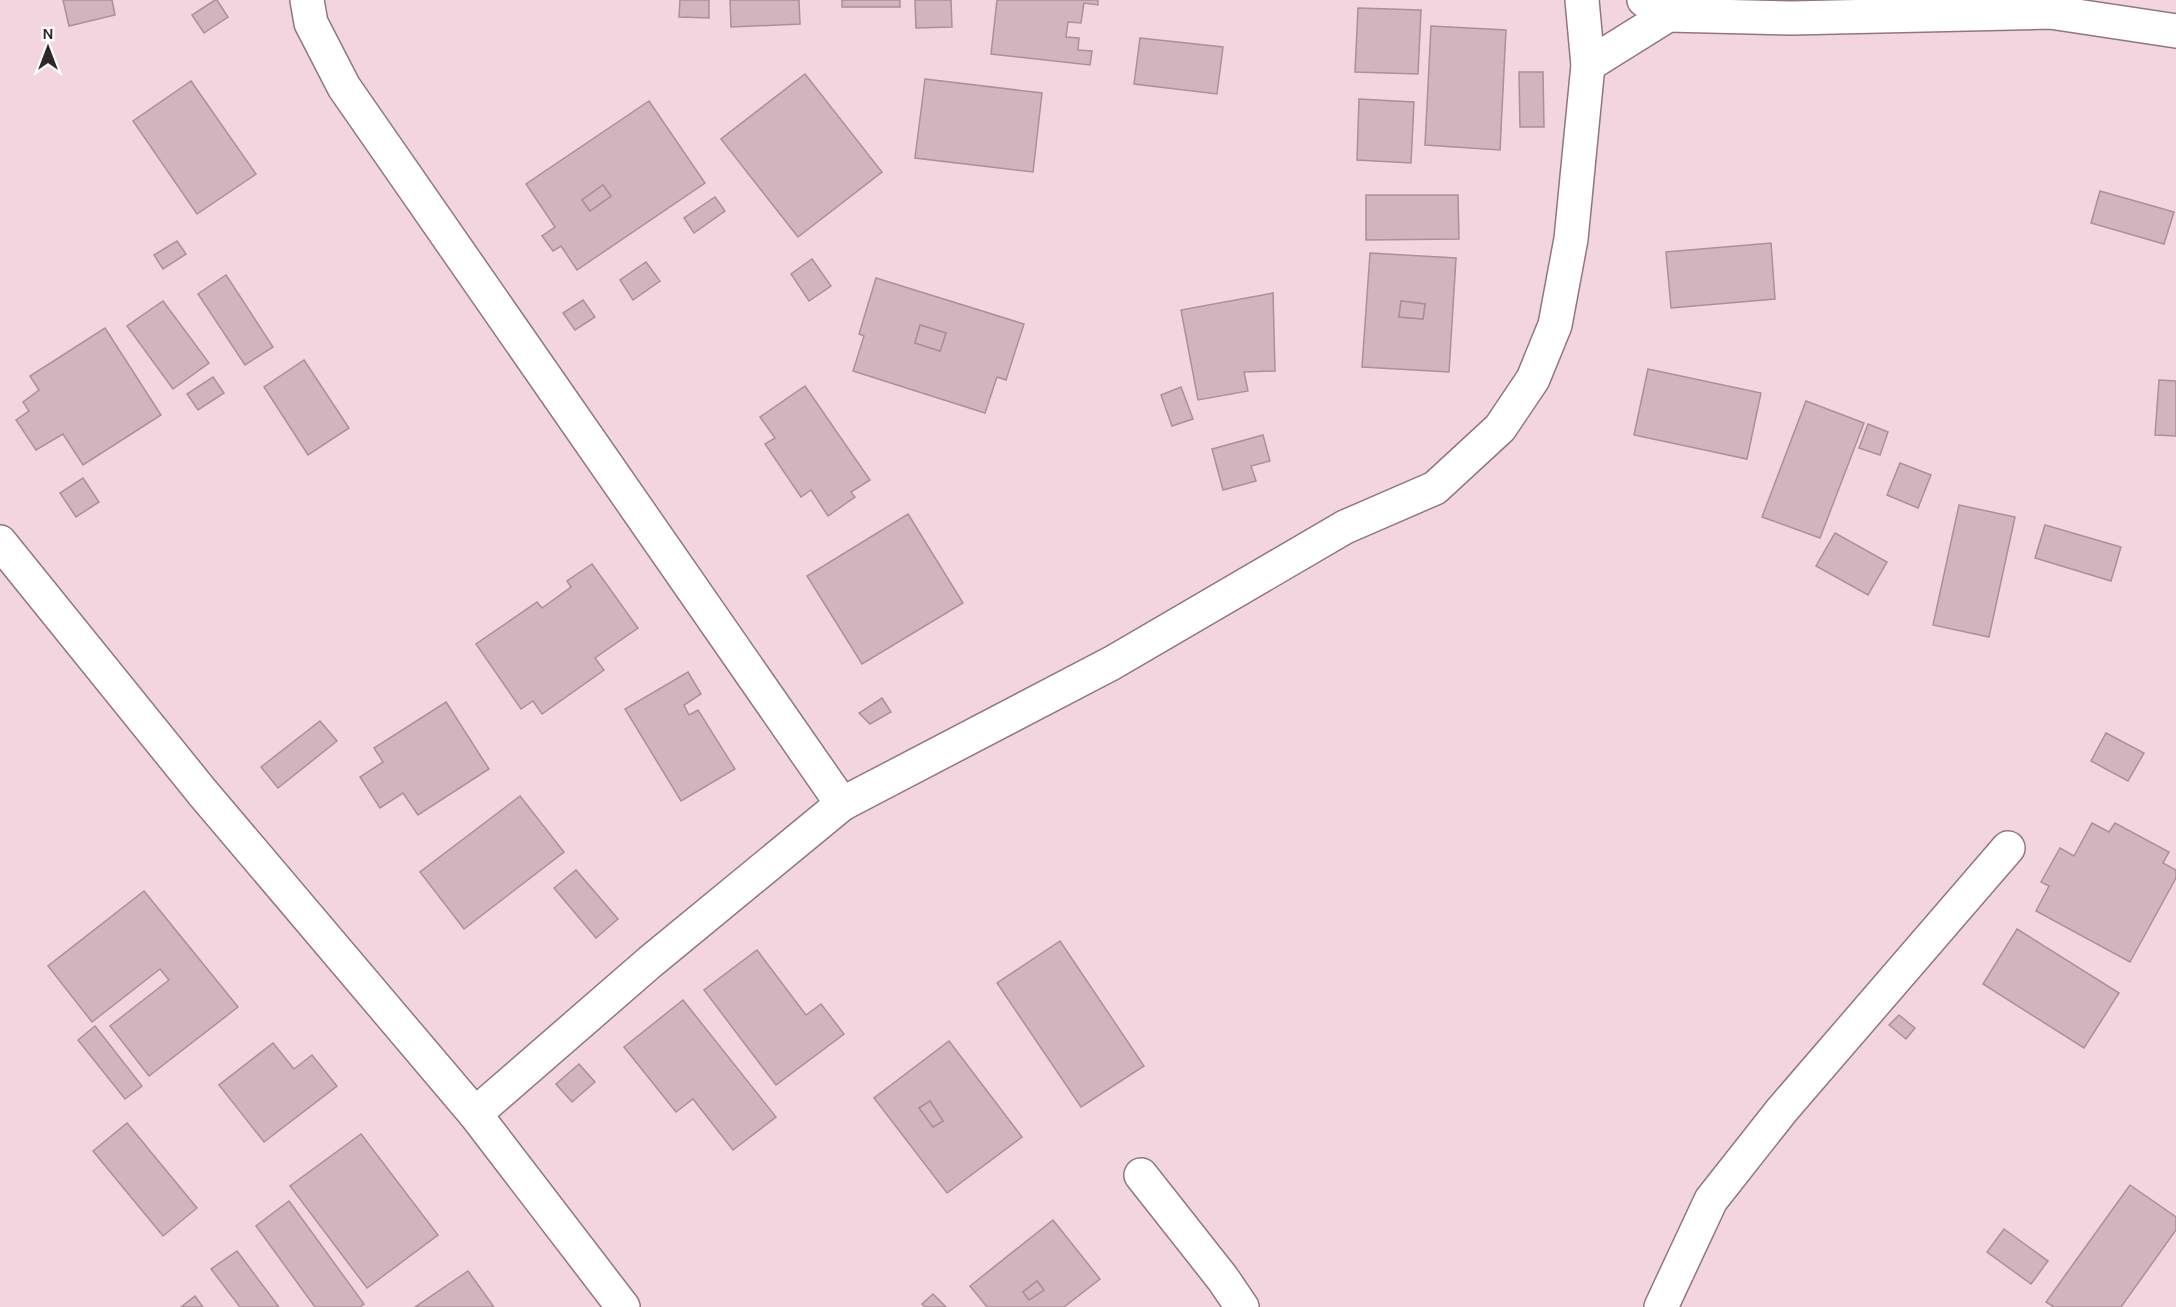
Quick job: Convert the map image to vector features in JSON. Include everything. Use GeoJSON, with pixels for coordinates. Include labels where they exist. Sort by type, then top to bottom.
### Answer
{"type":"FeatureCollection","features":[{"type":"Feature","properties":{"kind":"street"},"geometry":{"type":"LineString","coordinates":[[307,0],[311,23],[344,87],[842,804]]}},
{"type":"Feature","properties":{"kind":"street"},"geometry":{"type":"LineString","coordinates":[[475,1114],[650,962],[842,804],[1112,663],[1345,527],[1436,488],[1500,428],[1533,379],[1555,325],[1570,239],[1588,65],[1582,0]]}},
{"type":"Feature","properties":{"kind":"street"},"geometry":{"type":"LineString","coordinates":[[1588,65],[1656,8],[1792,18],[2050,12],[2176,31]]}},
{"type":"Feature","properties":{"kind":"street"},"geometry":{"type":"LineString","coordinates":[[0,542],[202,792],[475,1114],[623,1307]]}},
{"type":"Feature","properties":{"kind":"street"},"geometry":{"type":"LineString","coordinates":[[1661,1307],[1711,1200],[1782,1110],[2008,848]]}},
{"type":"Feature","properties":{"kind":"street"},"geometry":{"type":"LineString","coordinates":[[1141,1175],[1223,1279],[1242,1307]]}},
{"type":"Feature","properties":{"kind":"building"},"geometry":{"type":"Polygon","coordinates":[[[63,0],[112,0],[115,15],[69,26],[63,0]]]}},
{"type":"Feature","properties":{"kind":"building"},"geometry":{"type":"Polygon","coordinates":[[[215,0],[228,17],[204,33],[192,15],[215,0]]]}},
{"type":"Feature","properties":{"kind":"building"},"geometry":{"type":"Polygon","coordinates":[[[680,0],[709,0],[709,18],[679,17],[680,0]]]}},
{"type":"Feature","properties":{"kind":"building"},"geometry":{"type":"Polygon","coordinates":[[[730,0],[799,0],[800,24],[731,27],[730,0]]]}},
{"type":"Feature","properties":{"kind":"building"},"geometry":{"type":"Polygon","coordinates":[[[842,0],[900,0],[900,7],[842,7],[842,0]]]}},
{"type":"Feature","properties":{"kind":"building"},"geometry":{"type":"Polygon","coordinates":[[[915,0],[951,0],[952,27],[916,28],[915,0]]]}},
{"type":"Feature","properties":{"kind":"building"},"geometry":{"type":"Polygon","coordinates":[[[997,0],[1098,0],[1098,5],[1084,3],[1081,23],[1068,22],[1066,37],[1079,38],[1078,50],[1092,51],[1090,65],[991,54],[997,0]]]}},
{"type":"Feature","properties":{"kind":"building"},"geometry":{"type":"Polygon","coordinates":[[[1358,8],[1421,10],[1418,74],[1355,72],[1358,8]]]}},
{"type":"Feature","properties":{"kind":"building"},"geometry":{"type":"Polygon","coordinates":[[[1431,26],[1506,30],[1500,150],[1425,145],[1431,26]]]}},
{"type":"Feature","properties":{"kind":"building"},"geometry":{"type":"Polygon","coordinates":[[[1140,38],[1223,47],[1217,94],[1134,84],[1140,38]]]}},
{"type":"Feature","properties":{"kind":"building"},"geometry":{"type":"Polygon","coordinates":[[[1519,72],[1543,72],[1544,127],[1520,127],[1519,72]]]}},
{"type":"Feature","properties":{"kind":"building"},"geometry":{"type":"Polygon","coordinates":[[[805,74],[882,172],[798,237],[721,139],[805,74]]]}},
{"type":"Feature","properties":{"kind":"building"},"geometry":{"type":"Polygon","coordinates":[[[925,79],[1042,93],[1033,172],[915,158],[925,79]]]}},
{"type":"Feature","properties":{"kind":"building"},"geometry":{"type":"Polygon","coordinates":[[[191,81],[256,174],[197,214],[133,121],[191,81]]]}},
{"type":"Feature","properties":{"kind":"building"},"geometry":{"type":"Polygon","coordinates":[[[1359,99],[1414,102],[1411,163],[1357,160],[1359,99]]]}},
{"type":"Feature","properties":{"kind":"building"},"geometry":{"type":"Polygon","coordinates":[[[649,101],[705,183],[577,270],[561,246],[553,251],[542,236],[555,227],[526,184],[649,101]],[[603,185],[582,200],[590,211],[611,196],[603,185]]]}},
{"type":"Feature","properties":{"kind":"building"},"geometry":{"type":"Polygon","coordinates":[[[603,185],[611,196],[590,211],[582,200],[603,185]]]}},
{"type":"Feature","properties":{"kind":"building"},"geometry":{"type":"Polygon","coordinates":[[[2100,191],[2174,212],[2164,244],[2091,223],[2100,191]]]}},
{"type":"Feature","properties":{"kind":"building"},"geometry":{"type":"Polygon","coordinates":[[[1366,195],[1458,195],[1459,239],[1366,240],[1366,195]]]}},
{"type":"Feature","properties":{"kind":"building"},"geometry":{"type":"Polygon","coordinates":[[[715,197],[725,211],[694,233],[684,218],[715,197]]]}},
{"type":"Feature","properties":{"kind":"building"},"geometry":{"type":"Polygon","coordinates":[[[177,241],[186,254],[163,269],[154,255],[177,241]]]}},
{"type":"Feature","properties":{"kind":"building"},"geometry":{"type":"Polygon","coordinates":[[[1771,243],[1775,299],[1671,308],[1666,252],[1771,243]]]}},
{"type":"Feature","properties":{"kind":"building"},"geometry":{"type":"Polygon","coordinates":[[[1370,253],[1456,258],[1449,372],[1362,367],[1370,253]],[[1401,301],[1399,317],[1423,319],[1425,304],[1401,301]]]}},
{"type":"Feature","properties":{"kind":"building"},"geometry":{"type":"Polygon","coordinates":[[[812,259],[831,286],[809,301],[791,274],[812,259]]]}},
{"type":"Feature","properties":{"kind":"building"},"geometry":{"type":"Polygon","coordinates":[[[646,262],[660,281],[633,300],[620,280],[646,262]]]}},
{"type":"Feature","properties":{"kind":"building"},"geometry":{"type":"Polygon","coordinates":[[[226,275],[273,347],[245,365],[198,294],[226,275]]]}},
{"type":"Feature","properties":{"kind":"building"},"geometry":{"type":"Polygon","coordinates":[[[876,278],[1024,324],[1006,380],[997,377],[985,413],[853,371],[864,336],[859,334],[876,278]],[[920,325],[915,343],[940,351],[946,333],[920,325]]]}},
{"type":"Feature","properties":{"kind":"building"},"geometry":{"type":"Polygon","coordinates":[[[1273,293],[1275,371],[1244,372],[1248,391],[1198,400],[1181,310],[1273,293]]]}},
{"type":"Feature","properties":{"kind":"building"},"geometry":{"type":"Polygon","coordinates":[[[583,300],[595,317],[575,330],[563,313],[583,300]]]}},
{"type":"Feature","properties":{"kind":"building"},"geometry":{"type":"Polygon","coordinates":[[[163,301],[209,363],[173,389],[127,326],[163,301]]]}},
{"type":"Feature","properties":{"kind":"building"},"geometry":{"type":"Polygon","coordinates":[[[1401,301],[1425,304],[1423,319],[1399,317],[1401,301]]]}},
{"type":"Feature","properties":{"kind":"building"},"geometry":{"type":"Polygon","coordinates":[[[920,325],[946,333],[940,351],[915,343],[920,325]]]}},
{"type":"Feature","properties":{"kind":"building"},"geometry":{"type":"Polygon","coordinates":[[[105,328],[161,415],[83,465],[63,434],[36,450],[16,420],[29,411],[23,402],[39,390],[30,376],[105,328]]]}},
{"type":"Feature","properties":{"kind":"building"},"geometry":{"type":"Polygon","coordinates":[[[304,360],[349,428],[308,455],[264,387],[304,360]]]}},
{"type":"Feature","properties":{"kind":"building"},"geometry":{"type":"Polygon","coordinates":[[[1648,369],[1761,393],[1747,459],[1634,435],[1648,369]]]}},
{"type":"Feature","properties":{"kind":"building"},"geometry":{"type":"Polygon","coordinates":[[[213,377],[224,393],[198,410],[187,394],[213,377]]]}},
{"type":"Feature","properties":{"kind":"building"},"geometry":{"type":"Polygon","coordinates":[[[2159,380],[2176,381],[2176,436],[2155,435],[2159,380]]]}},
{"type":"Feature","properties":{"kind":"building"},"geometry":{"type":"Polygon","coordinates":[[[805,386],[870,480],[851,492],[855,497],[828,516],[811,490],[801,497],[765,444],[775,438],[760,417],[805,386]]]}},
{"type":"Feature","properties":{"kind":"building"},"geometry":{"type":"Polygon","coordinates":[[[1181,387],[1193,419],[1172,426],[1161,395],[1181,387]]]}},
{"type":"Feature","properties":{"kind":"building"},"geometry":{"type":"Polygon","coordinates":[[[1806,401],[1864,423],[1820,538],[1762,517],[1806,401]]]}},
{"type":"Feature","properties":{"kind":"building"},"geometry":{"type":"Polygon","coordinates":[[[1868,424],[1888,432],[1880,455],[1859,448],[1868,424]]]}},
{"type":"Feature","properties":{"kind":"building"},"geometry":{"type":"Polygon","coordinates":[[[1263,435],[1270,461],[1251,466],[1256,481],[1223,490],[1212,449],[1263,435]]]}},
{"type":"Feature","properties":{"kind":"building"},"geometry":{"type":"Polygon","coordinates":[[[1900,463],[1931,475],[1918,508],[1887,495],[1900,463]]]}},
{"type":"Feature","properties":{"kind":"building"},"geometry":{"type":"Polygon","coordinates":[[[83,478],[99,502],[76,517],[60,493],[83,478]]]}},
{"type":"Feature","properties":{"kind":"building"},"geometry":{"type":"Polygon","coordinates":[[[1959,505],[2015,517],[1989,637],[1933,625],[1959,505]]]}},
{"type":"Feature","properties":{"kind":"building"},"geometry":{"type":"Polygon","coordinates":[[[908,514],[963,603],[862,664],[807,576],[908,514]]]}},
{"type":"Feature","properties":{"kind":"building"},"geometry":{"type":"Polygon","coordinates":[[[2045,525],[2121,547],[2111,581],[2035,558],[2045,525]]]}},
{"type":"Feature","properties":{"kind":"building"},"geometry":{"type":"Polygon","coordinates":[[[1835,533],[1887,562],[1868,595],[1816,566],[1835,533]]]}},
{"type":"Feature","properties":{"kind":"building"},"geometry":{"type":"Polygon","coordinates":[[[592,564],[638,628],[595,658],[604,670],[542,714],[533,701],[521,709],[476,644],[537,602],[542,608],[571,587],[567,581],[592,564]]]}},
{"type":"Feature","properties":{"kind":"building"},"geometry":{"type":"Polygon","coordinates":[[[688,672],[701,694],[684,705],[689,715],[698,710],[735,769],[681,801],[625,709],[688,672]]]}},
{"type":"Feature","properties":{"kind":"building"},"geometry":{"type":"Polygon","coordinates":[[[882,698],[891,712],[870,724],[859,713],[882,698]]]}},
{"type":"Feature","properties":{"kind":"building"},"geometry":{"type":"Polygon","coordinates":[[[446,702],[489,769],[418,815],[403,793],[380,808],[360,777],[383,762],[374,748],[446,702]]]}},
{"type":"Feature","properties":{"kind":"building"},"geometry":{"type":"Polygon","coordinates":[[[320,721],[337,741],[278,788],[261,767],[320,721]]]}},
{"type":"Feature","properties":{"kind":"building"},"geometry":{"type":"Polygon","coordinates":[[[2106,733],[2144,753],[2128,781],[2091,761],[2106,733]]]}},
{"type":"Feature","properties":{"kind":"building"},"geometry":{"type":"Polygon","coordinates":[[[520,796],[564,852],[464,929],[420,872],[520,796]]]}},
{"type":"Feature","properties":{"kind":"building"},"geometry":{"type":"Polygon","coordinates":[[[2092,823],[2109,832],[2115,823],[2169,852],[2163,863],[2176,870],[2176,878],[2130,962],[2036,911],[2049,886],[2041,882],[2060,848],[2074,856],[2092,823]]]}},
{"type":"Feature","properties":{"kind":"building"},"geometry":{"type":"Polygon","coordinates":[[[576,870],[618,919],[596,938],[554,888],[576,870]]]}},
{"type":"Feature","properties":{"kind":"building"},"geometry":{"type":"Polygon","coordinates":[[[144,891],[238,1007],[149,1076],[110,1026],[169,980],[160,969],[92,1022],[48,966],[144,891]]]}},
{"type":"Feature","properties":{"kind":"building"},"geometry":{"type":"Polygon","coordinates":[[[2017,929],[2119,993],[2084,1048],[1983,984],[2017,929]]]}},
{"type":"Feature","properties":{"kind":"building"},"geometry":{"type":"Polygon","coordinates":[[[1060,941],[1144,1066],[1081,1107],[997,983],[1060,941]]]}},
{"type":"Feature","properties":{"kind":"building"},"geometry":{"type":"Polygon","coordinates":[[[757,950],[806,1015],[821,1004],[844,1034],[776,1085],[704,990],[757,950]]]}},
{"type":"Feature","properties":{"kind":"building"},"geometry":{"type":"Polygon","coordinates":[[[683,1000],[776,1117],[733,1150],[693,1099],[676,1112],[624,1047],[683,1000]]]}},
{"type":"Feature","properties":{"kind":"building"},"geometry":{"type":"Polygon","coordinates":[[[1899,1015],[1915,1028],[1906,1039],[1889,1025],[1899,1015]]]}},
{"type":"Feature","properties":{"kind":"building"},"geometry":{"type":"Polygon","coordinates":[[[95,1026],[142,1086],[125,1099],[78,1040],[95,1026]]]}},
{"type":"Feature","properties":{"kind":"building"},"geometry":{"type":"Polygon","coordinates":[[[949,1041],[1022,1137],[947,1193],[874,1098],[949,1041]],[[930,1101],[919,1108],[933,1127],[943,1121],[930,1101]]]}},
{"type":"Feature","properties":{"kind":"building"},"geometry":{"type":"Polygon","coordinates":[[[273,1043],[294,1069],[312,1055],[337,1086],[264,1142],[219,1085],[273,1043]]]}},
{"type":"Feature","properties":{"kind":"building"},"geometry":{"type":"Polygon","coordinates":[[[579,1064],[595,1082],[572,1102],[556,1084],[579,1064]]]}},
{"type":"Feature","properties":{"kind":"building"},"geometry":{"type":"Polygon","coordinates":[[[930,1101],[943,1121],[933,1127],[919,1108],[930,1101]]]}},
{"type":"Feature","properties":{"kind":"building"},"geometry":{"type":"Polygon","coordinates":[[[127,1123],[197,1208],[163,1236],[93,1151],[127,1123]]]}},
{"type":"Feature","properties":{"kind":"building"},"geometry":{"type":"Polygon","coordinates":[[[361,1134],[438,1235],[367,1288],[290,1186],[361,1134]]]}},
{"type":"Feature","properties":{"kind":"building"},"geometry":{"type":"Polygon","coordinates":[[[2130,1185],[2176,1217],[2176,1230],[2121,1307],[2054,1307],[2046,1302],[2130,1185]]]}},
{"type":"Feature","properties":{"kind":"building"},"geometry":{"type":"Polygon","coordinates":[[[289,1201],[364,1304],[360,1307],[315,1307],[256,1226],[289,1201]]]}},
{"type":"Feature","properties":{"kind":"building"},"geometry":{"type":"Polygon","coordinates":[[[1053,1220],[1100,1279],[1064,1307],[987,1307],[970,1286],[1053,1220]],[[1037,1281],[1023,1292],[1029,1300],[1044,1290],[1037,1281]]]}},
{"type":"Feature","properties":{"kind":"building"},"geometry":{"type":"Polygon","coordinates":[[[2004,1229],[2048,1261],[2031,1284],[1987,1252],[2004,1229]]]}},
{"type":"Feature","properties":{"kind":"building"},"geometry":{"type":"Polygon","coordinates":[[[237,1251],[279,1307],[240,1307],[211,1269],[237,1251]]]}},
{"type":"Feature","properties":{"kind":"building"},"geometry":{"type":"Polygon","coordinates":[[[468,1271],[494,1307],[415,1307],[468,1271]]]}},
{"type":"Feature","properties":{"kind":"building"},"geometry":{"type":"Polygon","coordinates":[[[1037,1281],[1044,1290],[1029,1300],[1023,1292],[1037,1281]]]}},
{"type":"Feature","properties":{"kind":"building"},"geometry":{"type":"Polygon","coordinates":[[[933,1294],[946,1307],[925,1307],[922,1304],[933,1294]]]}},
{"type":"Feature","properties":{"kind":"building"},"geometry":{"type":"Polygon","coordinates":[[[195,1296],[203,1307],[181,1307],[195,1296]]]}}]}
